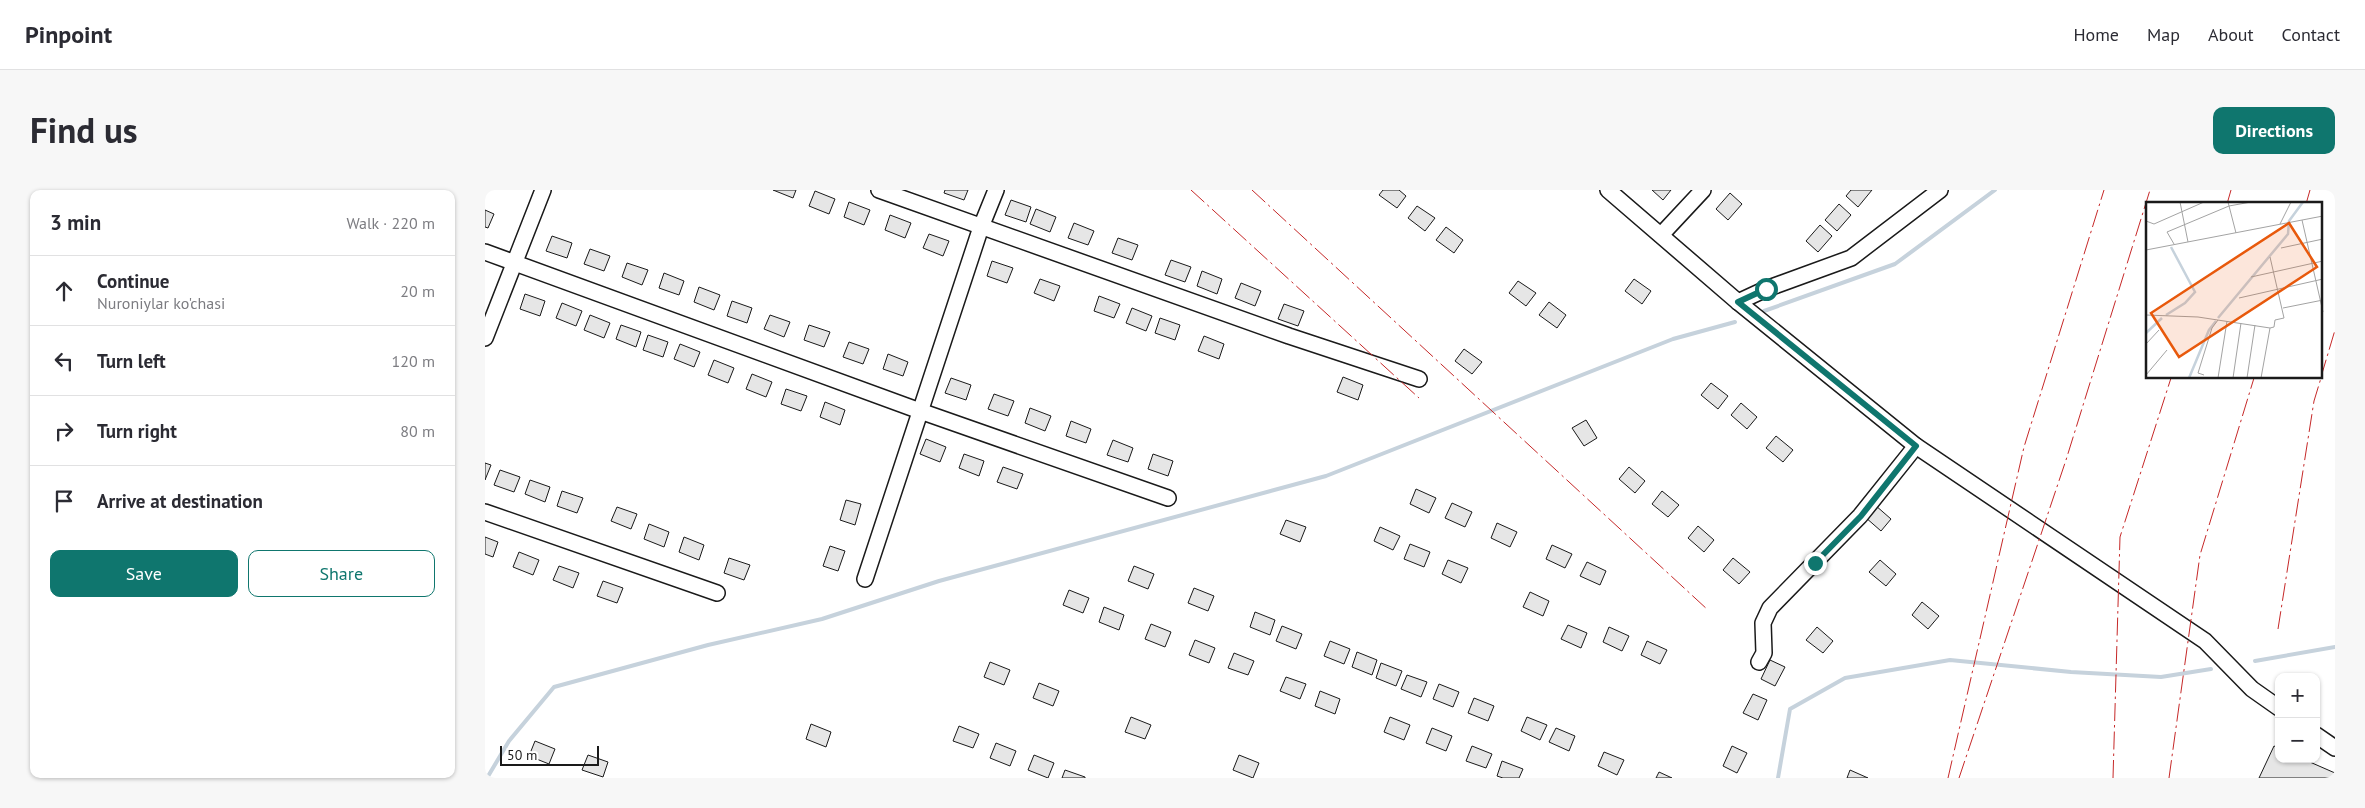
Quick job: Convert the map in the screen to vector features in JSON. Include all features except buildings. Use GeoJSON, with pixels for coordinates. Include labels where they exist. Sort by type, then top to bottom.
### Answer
{"type":"FeatureCollection","features":[{"type":"Feature","properties":{"kind":"street"},"geometry":{"type":"LineString","coordinates":[[485,338],[513,262],[543,190]]}},
{"type":"Feature","properties":{"kind":"street"},"geometry":{"type":"LineString","coordinates":[[879,190],[1289,336],[1419,379]]}},
{"type":"Feature","properties":{"kind":"street"},"geometry":{"type":"LineString","coordinates":[[865,579],[981,227],[996,190]]}},
{"type":"Feature","properties":{"kind":"street"},"geometry":{"type":"LineString","coordinates":[[1608,190],[1738,302],[1916,446],[2205,641],[2252,689],[2275,705]]}},
{"type":"Feature","properties":{"kind":"street"},"geometry":{"type":"LineString","coordinates":[[1661,236],[1703,190]]}},
{"type":"Feature","properties":{"kind":"street"},"geometry":{"type":"LineString","coordinates":[[1738,302],[1766,289],[1851,258],[1940,190]]}},
{"type":"Feature","properties":{"kind":"street"},"geometry":{"type":"LineString","coordinates":[[485,252],[920,411],[1168,498]]}},
{"type":"Feature","properties":{"kind":"street"},"geometry":{"type":"LineString","coordinates":[[1759,662],[1764,654],[1763,622],[1770,608],[1861,516],[1916,446]]}},
{"type":"Feature","properties":{"kind":"street"},"geometry":{"type":"LineString","coordinates":[[485,512],[717,593]]}},
{"type":"Feature","properties":{"kind":"street"},"geometry":{"type":"LineString","coordinates":[[2320,738],[2335,748]]}},
{"type":"Feature","properties":{"kind":"waterway"},"geometry":{"type":"LineString","coordinates":[[1764,311],[1895,264],[1995,190]]}},
{"type":"Feature","properties":{"kind":"waterway"},"geometry":{"type":"LineString","coordinates":[[487,778],[509,741],[554,687],[708,645],[822,619],[939,581],[1326,476],[1673,339],[1735,322]]}},
{"type":"Feature","properties":{"kind":"waterway"},"geometry":{"type":"LineString","coordinates":[[2255,661],[2335,647]]}},
{"type":"Feature","properties":{"kind":"waterway"},"geometry":{"type":"LineString","coordinates":[[1778,778],[1790,709],[1845,678],[1950,660],[2071,672],[2161,677],[2211,669]]}},
{"type":"Feature","properties":{"kind":"power"},"geometry":{"type":"LineString","coordinates":[[1191,190],[1419,398]]}},
{"type":"Feature","properties":{"kind":"power"},"geometry":{"type":"LineString","coordinates":[[1252,190],[1708,610]]}},
{"type":"Feature","properties":{"kind":"power"},"geometry":{"type":"LineString","coordinates":[[1948,778],[2024,447],[2104,190]]}},
{"type":"Feature","properties":{"kind":"power"},"geometry":{"type":"LineString","coordinates":[[2146,202],[2150,190]]}},
{"type":"Feature","properties":{"kind":"power"},"geometry":{"type":"LineString","coordinates":[[2228,202],[2231,190]]}},
{"type":"Feature","properties":{"kind":"power"},"geometry":{"type":"LineString","coordinates":[[2307,202],[2310,190]]}},
{"type":"Feature","properties":{"kind":"power"},"geometry":{"type":"LineString","coordinates":[[1959,778],[2066,460],[2146,203]]}},
{"type":"Feature","properties":{"kind":"power"},"geometry":{"type":"LineString","coordinates":[[2323,370],[2335,330]]}},
{"type":"Feature","properties":{"kind":"power"},"geometry":{"type":"LineString","coordinates":[[2113,778],[2120,537],[2171,379]]}},
{"type":"Feature","properties":{"kind":"power"},"geometry":{"type":"LineString","coordinates":[[2169,778],[2200,555],[2254,379]]}},
{"type":"Feature","properties":{"kind":"power"},"geometry":{"type":"LineString","coordinates":[[2278,629],[2314,401],[2321,379]]}},
{"type":"Feature","properties":{"kind":"route"},"geometry":{"type":"LineString","coordinates":[[1766,289],[1738,302],[1916,446],[1861,516],[1815,563]]}}]}
